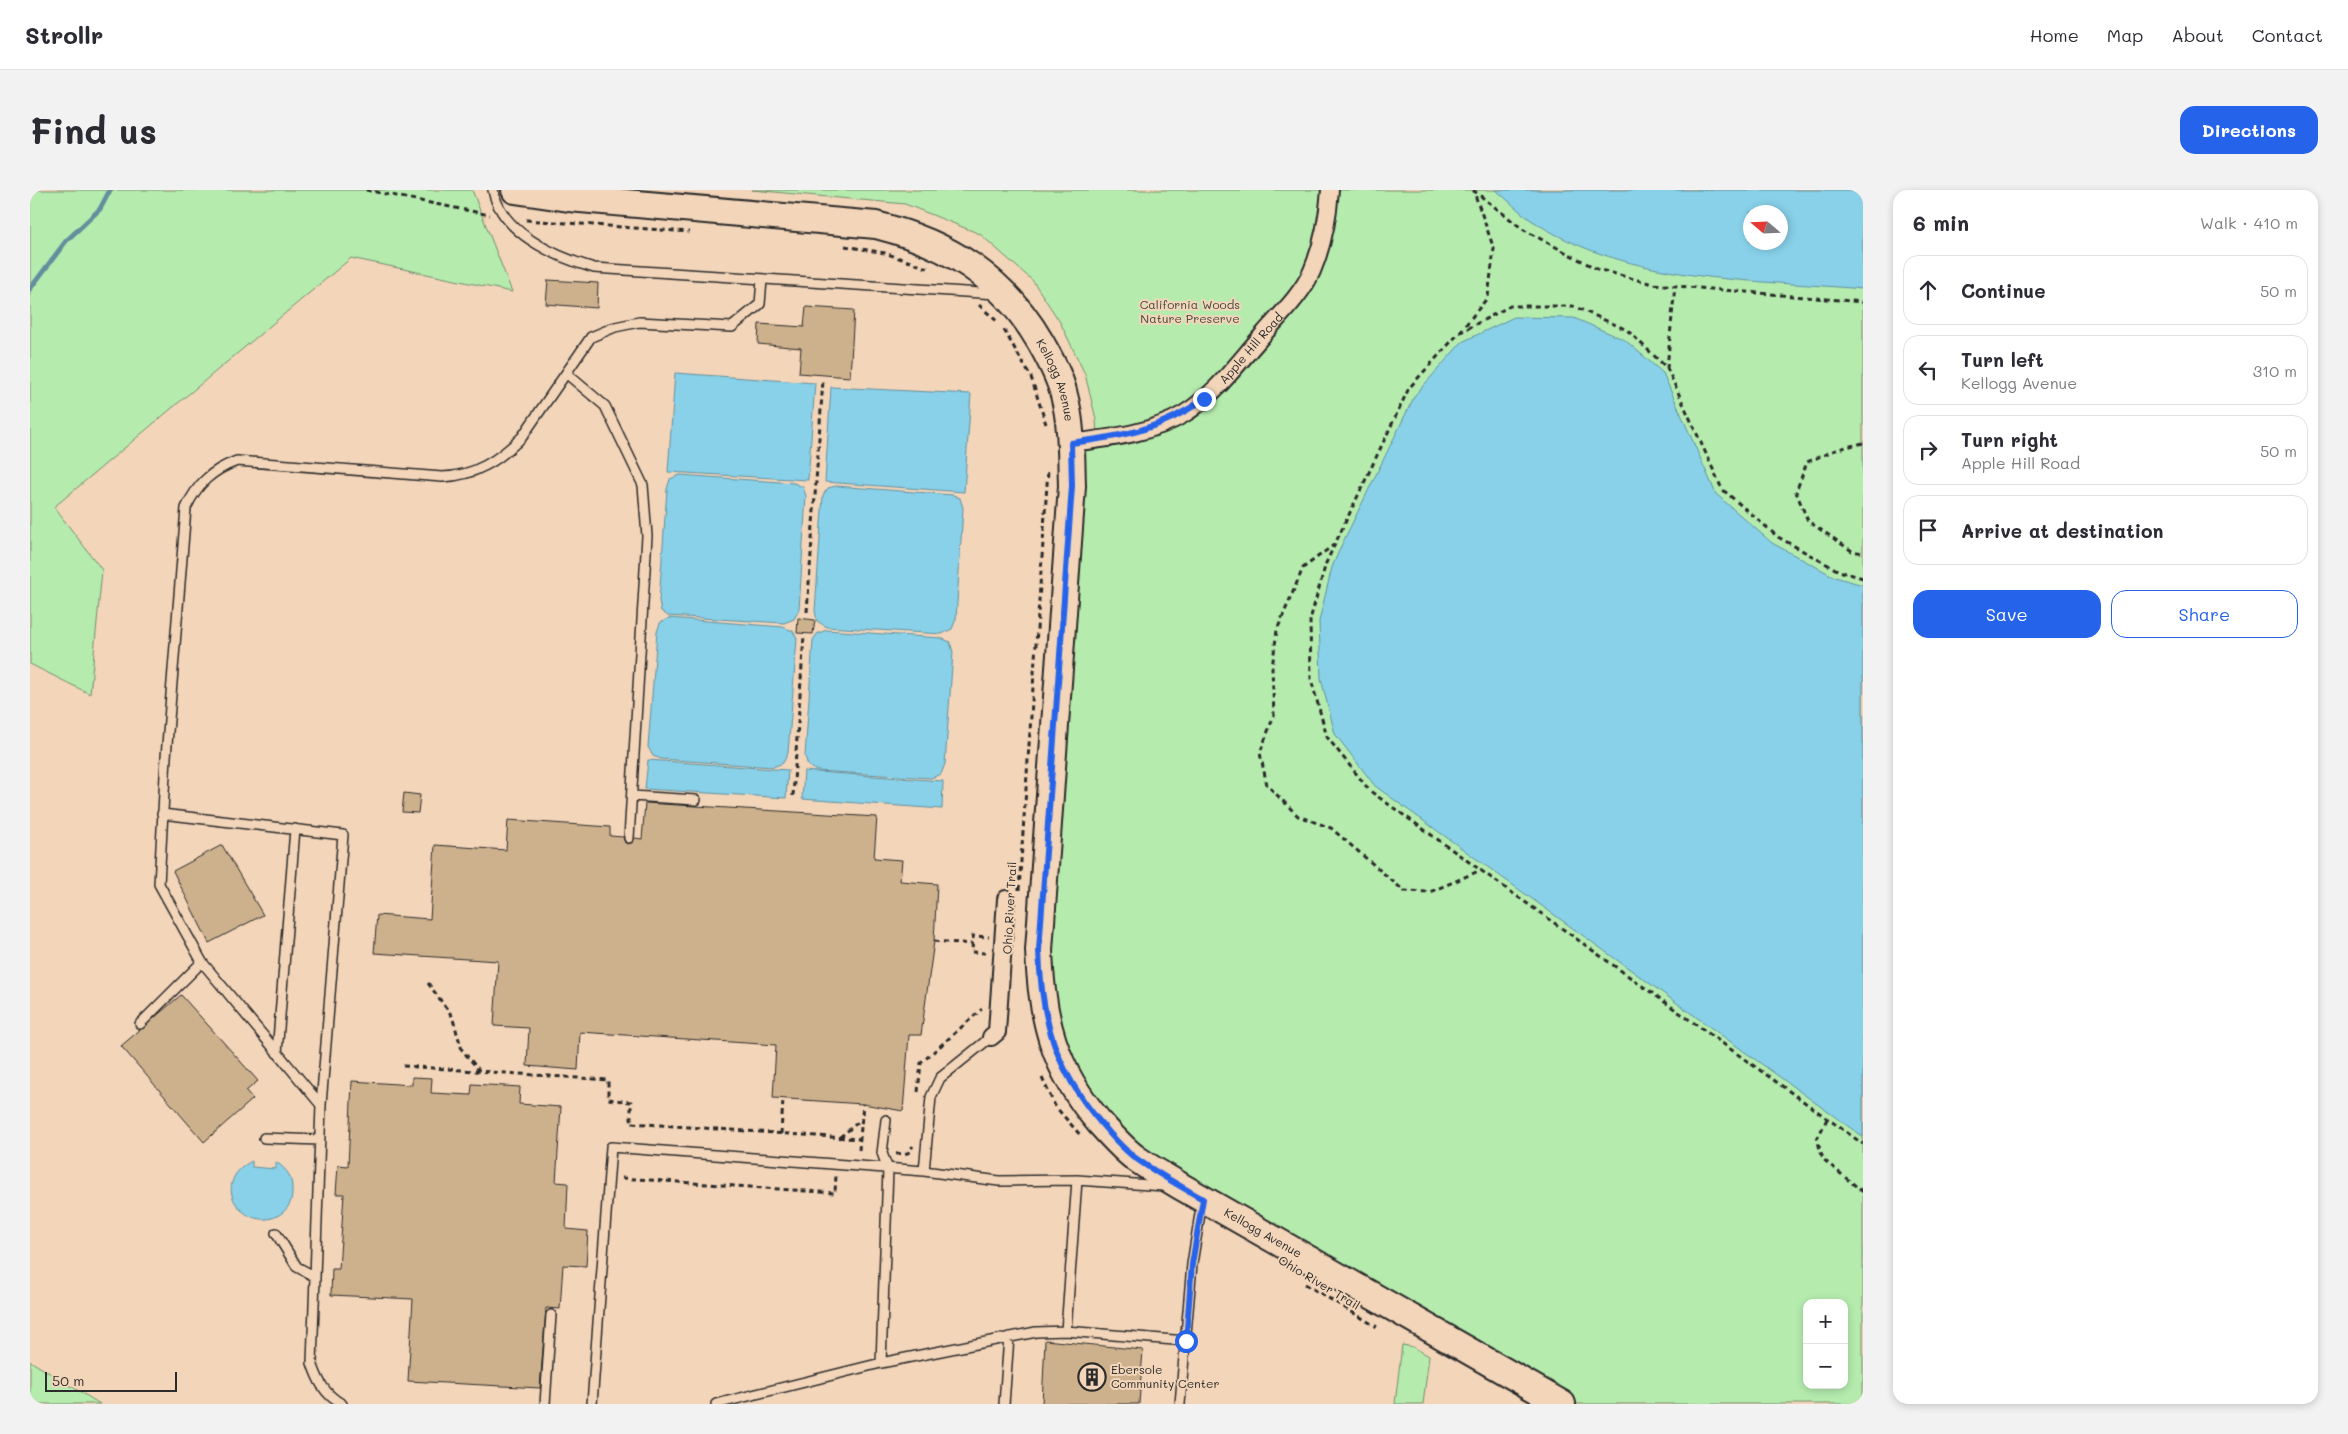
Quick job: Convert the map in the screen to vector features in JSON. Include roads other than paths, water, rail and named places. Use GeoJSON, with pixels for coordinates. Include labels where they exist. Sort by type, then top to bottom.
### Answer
{"type":"FeatureCollection","features":[{"type":"Feature","properties":{"kind":"main road","name":"Kellogg Avenue"},"geometry":{"type":"LineString","coordinates":[[514,190],[569,198],[876,225],[901,231],[940,246],[966,261],[990,279],[1005,295],[1034,330],[1049,358],[1064,392],[1070,421],[1072,486],[1039,950],[1040,984],[1045,1016],[1054,1049],[1064,1072],[1081,1100],[1114,1140],[1134,1157],[1192,1193],[1562,1404]]}},
{"type":"Feature","properties":{"kind":"street","name":"Apple Hill Road"},"geometry":{"type":"LineString","coordinates":[[1071,443],[1126,436],[1156,427],[1183,414],[1218,386],[1297,296],[1312,272],[1322,246],[1328,216],[1330,190]]}},
{"type":"Feature","properties":{"kind":"street"},"geometry":{"type":"LineString","coordinates":[[992,1037],[997,1032],[1012,897]]}},
{"type":"Feature","properties":{"kind":"lane"},"geometry":{"type":"LineString","coordinates":[[492,190],[495,204],[505,218],[538,244],[571,261],[594,268],[1005,295]]}},
{"type":"Feature","properties":{"kind":"lane"},"geometry":{"type":"LineString","coordinates":[[320,1105],[202,962],[159,884],[162,814],[184,519],[192,496],[212,472],[237,461],[249,460],[420,476],[460,476],[493,462],[522,437],[591,337],[615,327],[639,322],[732,328],[760,304],[762,280]]}},
{"type":"Feature","properties":{"kind":"lane"},"geometry":{"type":"LineString","coordinates":[[567,374],[605,406],[643,485],[647,536],[629,838]]}},
{"type":"Feature","properties":{"kind":"lane"},"geometry":{"type":"LineString","coordinates":[[632,796],[696,800]]}},
{"type":"Feature","properties":{"kind":"lane"},"geometry":{"type":"LineString","coordinates":[[162,814],[343,835],[320,1105],[312,1363],[317,1378],[327,1394],[342,1404]]}},
{"type":"Feature","properties":{"kind":"lane"},"geometry":{"type":"LineString","coordinates":[[277,1053],[294,829]]}},
{"type":"Feature","properties":{"kind":"lane"},"geometry":{"type":"LineString","coordinates":[[140,1024],[202,962]]}},
{"type":"Feature","properties":{"kind":"lane"},"geometry":{"type":"LineString","coordinates":[[924,1171],[931,1097],[940,1078],[992,1037]]}},
{"type":"Feature","properties":{"kind":"lane"},"geometry":{"type":"LineString","coordinates":[[881,1363],[888,1169],[882,1153],[886,1120]]}},
{"type":"Feature","properties":{"kind":"lane"},"geometry":{"type":"LineString","coordinates":[[264,1138],[319,1140]]}},
{"type":"Feature","properties":{"kind":"lane"},"geometry":{"type":"LineString","coordinates":[[592,1404],[611,1147],[924,1171],[999,1181],[1077,1180],[1192,1193],[1192,1264],[1180,1404]]}},
{"type":"Feature","properties":{"kind":"lane"},"geometry":{"type":"LineString","coordinates":[[1066,1331],[1077,1180]]}},
{"type":"Feature","properties":{"kind":"lane"},"geometry":{"type":"LineString","coordinates":[[276,1233],[296,1267],[314,1276]]}},
{"type":"Feature","properties":{"kind":"lane"},"geometry":{"type":"LineString","coordinates":[[545,1404],[551,1315]]}},
{"type":"Feature","properties":{"kind":"lane"},"geometry":{"type":"LineString","coordinates":[[716,1404],[881,1363],[1036,1332],[1066,1331],[1186,1341]]}},
{"type":"Feature","properties":{"kind":"lane"},"geometry":{"type":"LineString","coordinates":[[1004,1404],[1009,1337]]}},
{"type":"Feature","properties":{"kind":"water"},"geometry":{"type":"Polygon","coordinates":[[[1496,190],[1863,190],[1863,289],[1734,280],[1691,275],[1649,267],[1608,256],[1569,241],[1531,220],[1496,190]]]}},
{"type":"Feature","properties":{"kind":"water"},"geometry":{"type":"Polygon","coordinates":[[[1514,317],[1574,318],[1625,340],[1663,373],[1716,494],[1772,543],[1835,577],[1863,585],[1863,1137],[1375,786],[1335,734],[1321,679],[1319,621],[1332,567],[1415,395],[1462,342],[1514,317]]]}},
{"type":"Feature","properties":{"kind":"water"},"geometry":{"type":"Polygon","coordinates":[[[675,373],[815,383],[808,480],[668,472],[675,373]]]}},
{"type":"Feature","properties":{"kind":"water"},"geometry":{"type":"Polygon","coordinates":[[[831,387],[971,394],[964,492],[825,482],[831,387]]]}},
{"type":"Feature","properties":{"kind":"water"},"geometry":{"type":"Polygon","coordinates":[[[680,475],[794,483],[803,487],[806,496],[799,610],[794,619],[784,623],[668,616],[661,611],[659,601],[667,489],[670,479],[680,475]]]}},
{"type":"Feature","properties":{"kind":"water"},"geometry":{"type":"Polygon","coordinates":[[[836,486],[953,495],[960,498],[963,508],[956,619],[952,629],[942,634],[827,627],[817,621],[815,611],[823,495],[828,488],[836,486]]]}},
{"type":"Feature","properties":{"kind":"water"},"geometry":{"type":"Polygon","coordinates":[[[669,618],[783,627],[793,631],[797,639],[788,753],[783,763],[773,767],[661,759],[653,756],[648,747],[657,632],[660,623],[669,618]]]}},
{"type":"Feature","properties":{"kind":"water"},"geometry":{"type":"Polygon","coordinates":[[[826,630],[941,638],[950,642],[953,652],[945,764],[941,774],[931,778],[817,771],[808,766],[805,756],[813,640],[817,634],[826,630]]]}},
{"type":"Feature","properties":{"kind":"water"},"geometry":{"type":"Polygon","coordinates":[[[648,760],[788,770],[786,798],[645,789],[648,760]]]}},
{"type":"Feature","properties":{"kind":"water"},"geometry":{"type":"Polygon","coordinates":[[[804,771],[943,781],[942,809],[802,799],[804,771]]]}},
{"type":"Feature","properties":{"kind":"water"},"geometry":{"type":"Polygon","coordinates":[[[252,1161],[252,1167],[276,1169],[276,1162],[289,1175],[292,1183],[292,1197],[287,1208],[279,1215],[266,1219],[254,1218],[236,1204],[232,1193],[232,1182],[239,1171],[252,1161]]]}},
{"type":"Feature","properties":{"kind":"waterway"},"geometry":{"type":"LineString","coordinates":[[30,289],[66,241],[100,209],[110,190]]}},
{"type":"Feature","properties":{"kind":"place","name":"Ebersole Community Center"},"geometry":{"type":"Point","coordinates":[1092,1377]}},
{"type":"Feature","properties":{"kind":"park label","name":"California Woods Nature Preserve"},"geometry":{"type":"Point","coordinates":[1190,312]}}]}
